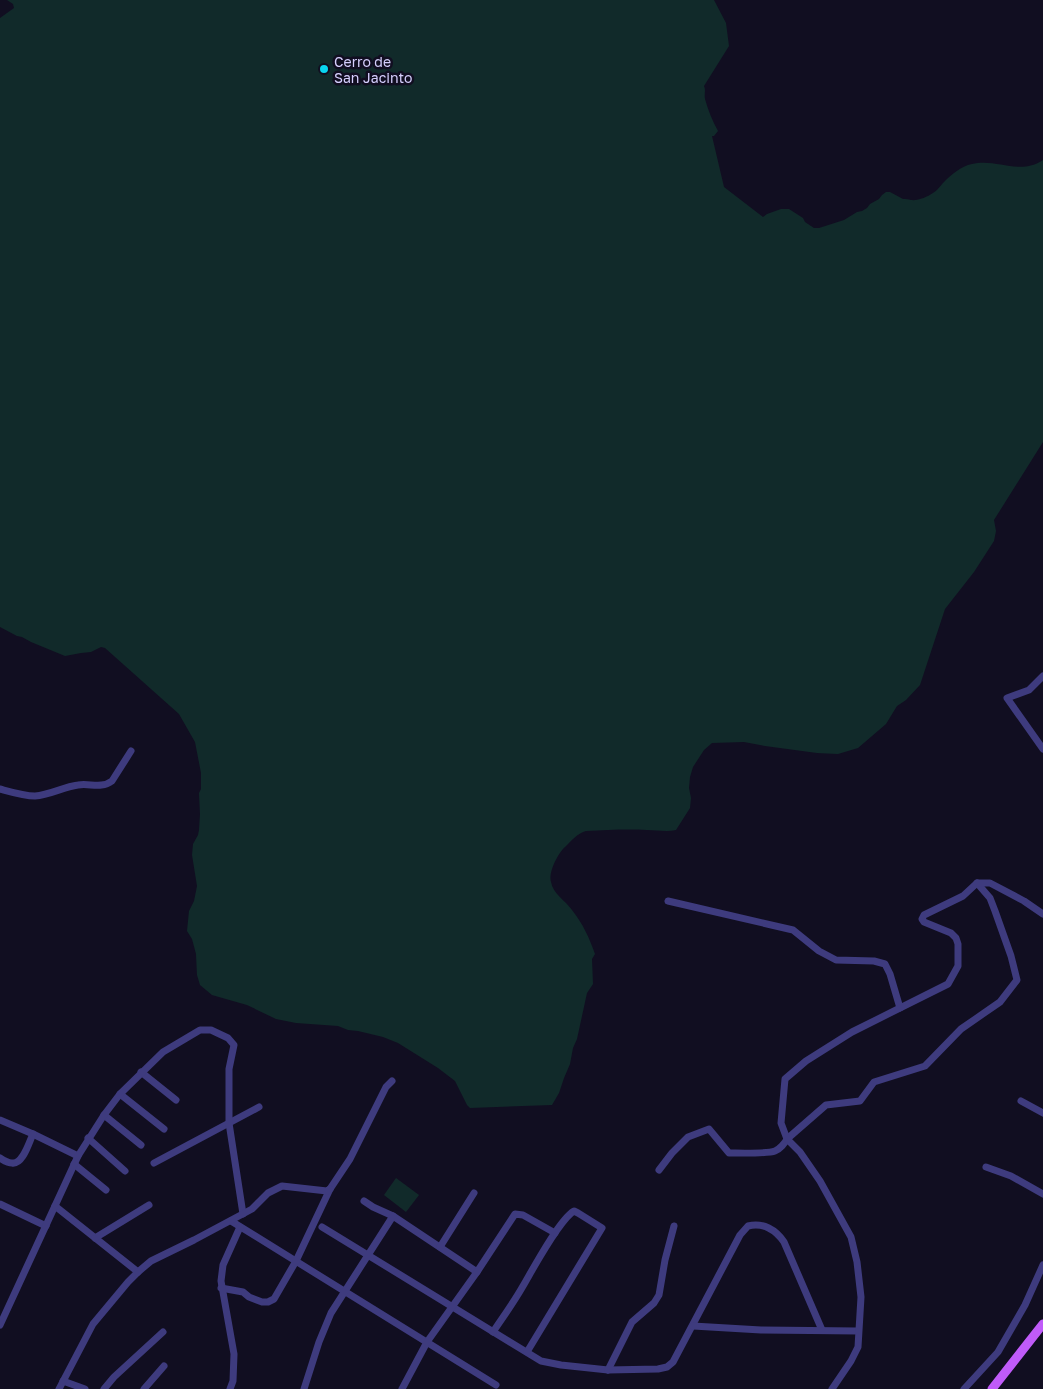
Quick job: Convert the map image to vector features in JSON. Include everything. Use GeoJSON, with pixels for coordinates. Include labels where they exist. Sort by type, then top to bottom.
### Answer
{"type":"FeatureCollection","features":[{"type":"Feature","properties":{"kind":"main road"},"geometry":{"type":"LineString","coordinates":[[992,1389],[1043,1324]]}},
{"type":"Feature","properties":{"kind":"street"},"geometry":{"type":"LineString","coordinates":[[1042,679],[1029,690],[1007,698],[1043,749]]}},
{"type":"Feature","properties":{"kind":"street"},"geometry":{"type":"LineString","coordinates":[[0,790],[35,796],[78,785],[101,786],[112,781],[130,751]]}},
{"type":"Feature","properties":{"kind":"street"},"geometry":{"type":"LineString","coordinates":[[832,1389],[851,1362],[858,1347],[861,1297],[858,1262],[851,1237],[820,1180],[800,1152],[787,1139],[781,1123],[785,1079],[806,1060],[852,1032],[948,984],[958,966],[958,944],[956,938],[951,933],[924,922],[922,919],[924,915],[963,896],[978,884],[990,883],[1024,901],[1043,914]]}},
{"type":"Feature","properties":{"kind":"street"},"geometry":{"type":"LineString","coordinates":[[659,1170],[688,1137],[709,1129],[729,1153],[775,1151],[826,1105],[860,1101],[874,1082],[925,1066],[962,1029],[1000,1002],[1017,980],[1011,956],[990,898],[978,884]]}},
{"type":"Feature","properties":{"kind":"street"},"geometry":{"type":"LineString","coordinates":[[668,902],[792,930],[819,951],[836,960],[874,961],[885,964],[890,974],[900,1008]]}},
{"type":"Feature","properties":{"kind":"street"},"geometry":{"type":"LineString","coordinates":[[0,1325],[74,1164],[88,1138],[120,1094],[141,1072],[163,1052],[200,1030],[211,1030],[228,1038],[234,1045],[229,1069],[229,1123],[243,1214]]}},
{"type":"Feature","properties":{"kind":"street"},"geometry":{"type":"LineString","coordinates":[[141,1072],[176,1100]]}},
{"type":"Feature","properties":{"kind":"street"},"geometry":{"type":"LineString","coordinates":[[221,1288],[243,1292],[249,1297],[262,1302],[274,1299],[296,1260],[330,1189],[350,1159],[386,1087],[392,1081]]}},
{"type":"Feature","properties":{"kind":"street"},"geometry":{"type":"LineString","coordinates":[[120,1094],[164,1129]]}},
{"type":"Feature","properties":{"kind":"street"},"geometry":{"type":"LineString","coordinates":[[1021,1100],[1043,1113]]}},
{"type":"Feature","properties":{"kind":"street"},"geometry":{"type":"LineString","coordinates":[[154,1163],[259,1107]]}},
{"type":"Feature","properties":{"kind":"street"},"geometry":{"type":"LineString","coordinates":[[104,1115],[141,1145]]}},
{"type":"Feature","properties":{"kind":"street"},"geometry":{"type":"LineString","coordinates":[[0,1120],[78,1156]]}},
{"type":"Feature","properties":{"kind":"street"},"geometry":{"type":"LineString","coordinates":[[0,1158],[13,1164],[18,1162],[33,1134]]}},
{"type":"Feature","properties":{"kind":"street"},"geometry":{"type":"LineString","coordinates":[[88,1138],[125,1171]]}},
{"type":"Feature","properties":{"kind":"street"},"geometry":{"type":"LineString","coordinates":[[74,1164],[106,1190]]}},
{"type":"Feature","properties":{"kind":"street"},"geometry":{"type":"LineString","coordinates":[[986,1167],[1011,1176],[1043,1194]]}},
{"type":"Feature","properties":{"kind":"street"},"geometry":{"type":"LineString","coordinates":[[59,1389],[93,1324],[128,1282],[151,1261],[252,1209],[268,1193],[282,1186],[327,1191],[330,1189]]}},
{"type":"Feature","properties":{"kind":"street"},"geometry":{"type":"LineString","coordinates":[[440,1247],[474,1193]]}},
{"type":"Feature","properties":{"kind":"street"},"geometry":{"type":"LineString","coordinates":[[364,1201],[393,1216],[477,1272]]}},
{"type":"Feature","properties":{"kind":"street"},"geometry":{"type":"LineString","coordinates":[[0,1204],[46,1226]]}},
{"type":"Feature","properties":{"kind":"street"},"geometry":{"type":"LineString","coordinates":[[95,1238],[149,1205]]}},
{"type":"Feature","properties":{"kind":"street"},"geometry":{"type":"LineString","coordinates":[[55,1206],[138,1272]]}},
{"type":"Feature","properties":{"kind":"street"},"geometry":{"type":"LineString","coordinates":[[493,1332],[555,1233],[570,1213],[574,1211],[578,1213],[602,1228],[527,1352]]}},
{"type":"Feature","properties":{"kind":"street"},"geometry":{"type":"LineString","coordinates":[[402,1389],[427,1342],[477,1272],[515,1214],[523,1215],[555,1233]]}},
{"type":"Feature","properties":{"kind":"street"},"geometry":{"type":"LineString","coordinates":[[304,1389],[319,1342],[331,1313],[393,1216]]}},
{"type":"Feature","properties":{"kind":"street"},"geometry":{"type":"LineString","coordinates":[[231,1221],[496,1384]]}},
{"type":"Feature","properties":{"kind":"street"},"geometry":{"type":"LineString","coordinates":[[322,1227],[541,1361],[608,1370],[658,1369],[667,1367],[673,1362],[740,1235],[748,1226],[753,1224],[759,1225],[772,1230],[784,1242],[822,1330]]}},
{"type":"Feature","properties":{"kind":"street"},"geometry":{"type":"LineString","coordinates":[[608,1370],[632,1322],[654,1303],[658,1295],[674,1226]]}},
{"type":"Feature","properties":{"kind":"street"},"geometry":{"type":"LineString","coordinates":[[230,1389],[233,1381],[234,1354],[221,1281],[223,1265],[240,1227]]}},
{"type":"Feature","properties":{"kind":"street"},"geometry":{"type":"LineString","coordinates":[[964,1389],[998,1352],[1026,1305],[1043,1265]]}},
{"type":"Feature","properties":{"kind":"street"},"geometry":{"type":"LineString","coordinates":[[693,1326],[761,1330],[858,1331]]}},
{"type":"Feature","properties":{"kind":"street"},"geometry":{"type":"LineString","coordinates":[[104,1389],[114,1377],[162,1332]]}},
{"type":"Feature","properties":{"kind":"street"},"geometry":{"type":"LineString","coordinates":[[144,1389],[164,1366]]}},
{"type":"Feature","properties":{"kind":"street"},"geometry":{"type":"LineString","coordinates":[[63,1380],[85,1389]]}},
{"type":"Feature","properties":{"kind":"green space"},"geometry":{"type":"Polygon","coordinates":[[[7,0],[714,0],[726,23],[729,46],[704,86],[706,103],[718,131],[712,136],[724,187],[763,217],[781,209],[789,209],[814,228],[819,228],[844,220],[862,211],[886,192],[890,192],[903,199],[914,200],[925,197],[936,191],[956,171],[968,165],[990,163],[1026,167],[1043,160],[1043,442],[994,520],[996,531],[994,541],[974,572],[945,609],[920,685],[906,700],[897,706],[886,724],[858,748],[838,754],[817,753],[744,742],[712,743],[704,750],[693,767],[689,788],[690,808],[676,830],[586,831],[577,835],[562,850],[552,869],[550,878],[552,886],[579,920],[595,954],[592,959],[593,984],[587,993],[570,1064],[559,1093],[552,1105],[470,1108],[455,1081],[398,1043],[383,1037],[348,1030],[338,1026],[296,1023],[276,1019],[247,1005],[212,995],[200,985],[197,975],[196,954],[192,939],[187,931],[189,911],[194,901],[197,886],[192,855],[193,844],[199,830],[201,773],[195,742],[179,714],[105,648],[101,647],[91,652],[65,656],[0,627],[0,18],[14,8],[13,4],[7,0]]]}},
{"type":"Feature","properties":{"kind":"green space"},"geometry":{"type":"Polygon","coordinates":[[[396,1178],[419,1195],[406,1212],[384,1195],[396,1178]]]}},
{"type":"Feature","properties":{"kind":"place","name":"Cerro de San Jacinto"},"geometry":{"type":"Point","coordinates":[324,69]}}]}
